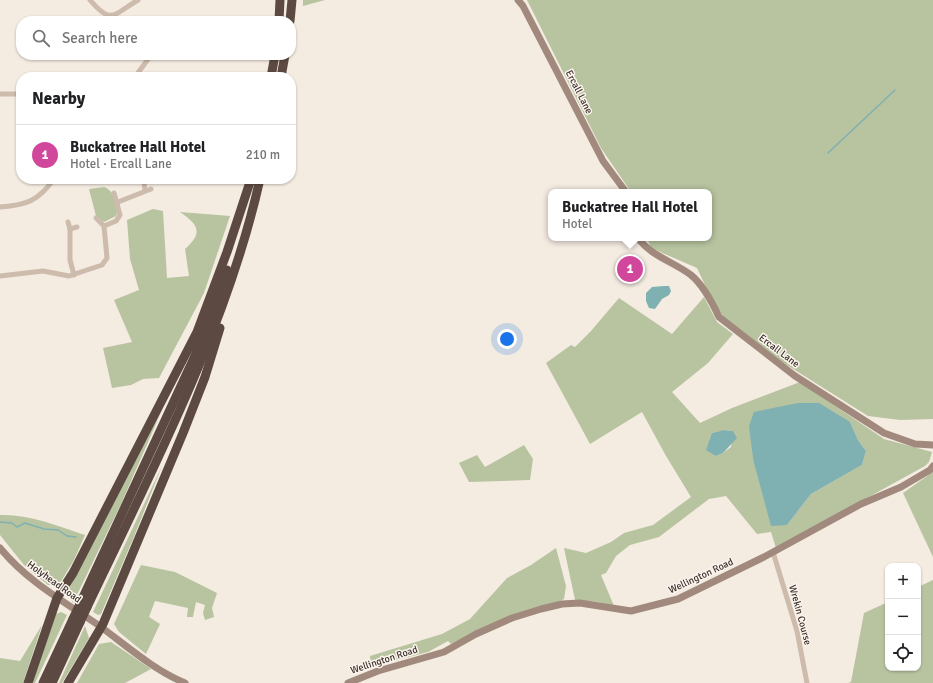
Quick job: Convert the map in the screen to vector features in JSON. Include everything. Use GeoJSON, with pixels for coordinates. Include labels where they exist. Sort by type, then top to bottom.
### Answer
{"type":"FeatureCollection","features":[{"type":"Feature","properties":{"kind":"highway"},"geometry":{"type":"LineString","coordinates":[[278,16],[280,0]]}},
{"type":"Feature","properties":{"kind":"highway"},"geometry":{"type":"LineString","coordinates":[[290,16],[292,0]]}},
{"type":"Feature","properties":{"kind":"highway"},"geometry":{"type":"LineString","coordinates":[[272,72],[273,60]]}},
{"type":"Feature","properties":{"kind":"highway"},"geometry":{"type":"LineString","coordinates":[[282,72],[284,60]]}},
{"type":"Feature","properties":{"kind":"highway"},"geometry":{"type":"LineString","coordinates":[[28,683],[57,598],[73,573],[197,332],[227,252],[249,184]]}},
{"type":"Feature","properties":{"kind":"highway"},"geometry":{"type":"LineString","coordinates":[[84,605],[205,332],[235,243],[250,184]]}},
{"type":"Feature","properties":{"kind":"highway"},"geometry":{"type":"LineString","coordinates":[[68,683],[101,627],[205,377],[224,316],[232,278],[259,184]]}},
{"type":"Feature","properties":{"kind":"highway"},"geometry":{"type":"LineString","coordinates":[[43,683],[84,605],[208,345],[232,278]]}},
{"type":"Feature","properties":{"kind":"highway"},"geometry":{"type":"LineString","coordinates":[[52,683],[76,620]]}},
{"type":"Feature","properties":{"kind":"street"},"geometry":{"type":"LineString","coordinates":[[90,0],[100,13],[107,16],[113,15],[138,0]]}},
{"type":"Feature","properties":{"kind":"street","name":"Ercall Lane"},"geometry":{"type":"LineString","coordinates":[[518,0],[523,6],[604,161],[624,189]]}},
{"type":"Feature","properties":{"kind":"street"},"geometry":{"type":"LineString","coordinates":[[139,72],[147,60]]}},
{"type":"Feature","properties":{"kind":"street"},"geometry":{"type":"LineString","coordinates":[[0,94],[16,94]]}},
{"type":"Feature","properties":{"kind":"street"},"geometry":{"type":"LineString","coordinates":[[0,207],[19,205],[35,200],[42,195],[50,184]]}},
{"type":"Feature","properties":{"kind":"street"},"geometry":{"type":"LineString","coordinates":[[144,184],[145,190]]}},
{"type":"Feature","properties":{"kind":"street"},"geometry":{"type":"LineString","coordinates":[[118,202],[138,195],[145,190],[151,189]]}},
{"type":"Feature","properties":{"kind":"street"},"geometry":{"type":"LineString","coordinates":[[104,226],[116,221],[119,217],[120,212],[118,202],[114,193]]}},
{"type":"Feature","properties":{"kind":"street"},"geometry":{"type":"LineString","coordinates":[[0,276],[43,271],[60,275],[74,275],[97,268],[106,261],[107,255],[104,226],[96,218]]}},
{"type":"Feature","properties":{"kind":"street"},"geometry":{"type":"LineString","coordinates":[[68,222],[70,229],[70,260],[74,275]]}},
{"type":"Feature","properties":{"kind":"street"},"geometry":{"type":"LineString","coordinates":[[70,229],[77,227]]}},
{"type":"Feature","properties":{"kind":"street","name":"Ercall Lane"},"geometry":{"type":"LineString","coordinates":[[641,241],[649,251],[692,276],[719,317],[794,376],[884,433],[915,444],[933,445]]}},
{"type":"Feature","properties":{"kind":"street","name":"Wellington Road"},"geometry":{"type":"LineString","coordinates":[[348,683],[378,671],[444,652],[476,634],[512,618],[541,609],[562,604],[586,604],[631,610],[659,605],[692,593],[773,552],[861,504],[901,487],[933,466]]}},
{"type":"Feature","properties":{"kind":"street","name":"Holyhead Road"},"geometry":{"type":"LineString","coordinates":[[0,548],[26,576],[101,627]]}},
{"type":"Feature","properties":{"kind":"street","name":"Wrekin Course"},"geometry":{"type":"LineString","coordinates":[[773,552],[798,631],[807,683]]}},
{"type":"Feature","properties":{"kind":"street"},"geometry":{"type":"LineString","coordinates":[[101,627],[147,662],[185,683]]}},
{"type":"Feature","properties":{"kind":"green space"},"geometry":{"type":"Polygon","coordinates":[[[303,0],[325,0],[303,6],[303,0]]]}},
{"type":"Feature","properties":{"kind":"green space"},"geometry":{"type":"Polygon","coordinates":[[[527,0],[933,0],[933,419],[900,420],[868,416],[763,350],[723,316],[711,298],[697,268],[651,248],[648,241],[712,241],[712,189],[629,189],[601,148],[527,0]]]}},
{"type":"Feature","properties":{"kind":"green space"},"geometry":{"type":"Polygon","coordinates":[[[107,188],[113,195],[117,212],[116,216],[104,222],[96,216],[89,189],[107,188]]]}},
{"type":"Feature","properties":{"kind":"green space"},"geometry":{"type":"Polygon","coordinates":[[[153,209],[163,211],[167,278],[189,276],[185,249],[194,238],[196,229],[195,225],[180,212],[230,216],[204,293],[159,378],[143,379],[131,385],[112,388],[103,348],[132,342],[114,300],[139,290],[130,259],[127,220],[153,209]]]}},
{"type":"Feature","properties":{"kind":"green space"},"geometry":{"type":"Polygon","coordinates":[[[704,297],[717,322],[733,334],[708,363],[672,392],[700,423],[732,408],[800,382],[884,439],[932,452],[929,462],[925,466],[776,548],[771,532],[757,534],[726,496],[709,499],[659,537],[630,545],[616,556],[606,573],[601,575],[614,606],[598,602],[575,600],[564,548],[586,553],[611,542],[624,533],[653,525],[691,497],[642,412],[590,444],[546,363],[571,345],[575,347],[591,331],[619,298],[672,334],[704,297]],[[850,422],[752,439],[753,459],[787,525],[811,494],[862,465],[866,451],[858,440],[850,422]],[[725,430],[712,433],[716,456],[731,447],[733,431],[725,430]]]}},
{"type":"Feature","properties":{"kind":"green space"},"geometry":{"type":"Polygon","coordinates":[[[162,410],[121,504],[73,603],[69,589],[162,410]]]}},
{"type":"Feature","properties":{"kind":"green space"},"geometry":{"type":"Polygon","coordinates":[[[524,445],[533,459],[530,480],[469,482],[459,463],[477,455],[485,467],[524,445]]]}},
{"type":"Feature","properties":{"kind":"green space"},"geometry":{"type":"Polygon","coordinates":[[[162,466],[101,614],[98,615],[93,612],[162,466]]]}},
{"type":"Feature","properties":{"kind":"green space"},"geometry":{"type":"Polygon","coordinates":[[[933,472],[933,557],[903,493],[933,472]]]}},
{"type":"Feature","properties":{"kind":"green space"},"geometry":{"type":"Polygon","coordinates":[[[0,515],[22,516],[54,524],[85,535],[74,560],[60,583],[48,585],[24,565],[0,535],[0,515]]]}},
{"type":"Feature","properties":{"kind":"green space"},"geometry":{"type":"Polygon","coordinates":[[[556,548],[566,586],[564,599],[506,618],[451,644],[448,641],[428,652],[371,667],[370,656],[442,634],[470,619],[507,578],[531,565],[556,548]]]}},
{"type":"Feature","properties":{"kind":"green space"},"geometry":{"type":"Polygon","coordinates":[[[141,565],[175,572],[217,593],[212,608],[214,617],[205,620],[203,613],[205,605],[196,602],[193,617],[187,617],[188,608],[155,601],[149,617],[160,624],[146,654],[119,632],[114,624],[141,565]]]}},
{"type":"Feature","properties":{"kind":"green space"},"geometry":{"type":"Polygon","coordinates":[[[933,580],[933,683],[848,683],[851,682],[864,613],[885,603],[885,671],[921,671],[921,586],[933,580]]]}},
{"type":"Feature","properties":{"kind":"green space"},"geometry":{"type":"Polygon","coordinates":[[[61,612],[67,615],[35,683],[32,683],[56,614],[61,612]]]}},
{"type":"Feature","properties":{"kind":"green space"},"geometry":{"type":"Polygon","coordinates":[[[42,625],[23,683],[0,683],[0,658],[20,661],[42,625]]]}},
{"type":"Feature","properties":{"kind":"green space"},"geometry":{"type":"Polygon","coordinates":[[[85,626],[89,638],[62,683],[59,683],[85,626]]]}},
{"type":"Feature","properties":{"kind":"green space"},"geometry":{"type":"Polygon","coordinates":[[[111,642],[151,669],[125,683],[77,683],[99,644],[111,642]]]}},
{"type":"Feature","properties":{"kind":"water"},"geometry":{"type":"Polygon","coordinates":[[[669,286],[671,291],[669,295],[662,299],[655,309],[649,308],[646,301],[646,293],[652,287],[669,286]]]}},
{"type":"Feature","properties":{"kind":"water"},"geometry":{"type":"Polygon","coordinates":[[[798,403],[819,403],[850,422],[858,440],[866,451],[862,465],[811,494],[787,525],[771,526],[753,459],[749,426],[754,412],[798,403]]]}},
{"type":"Feature","properties":{"kind":"water"},"geometry":{"type":"Polygon","coordinates":[[[724,430],[733,431],[737,438],[723,453],[716,456],[706,450],[712,433],[724,430]]]}},
{"type":"Feature","properties":{"kind":"waterway"},"geometry":{"type":"LineString","coordinates":[[828,153],[895,90]]}},
{"type":"Feature","properties":{"kind":"waterway"},"geometry":{"type":"LineString","coordinates":[[0,522],[12,523],[17,527],[25,523],[44,529],[58,530],[67,536],[76,537]]}},
{"type":"Feature","properties":{"kind":"place","name":"Buckatree Hall Hotel"},"geometry":{"type":"Point","coordinates":[630,269]}}]}
